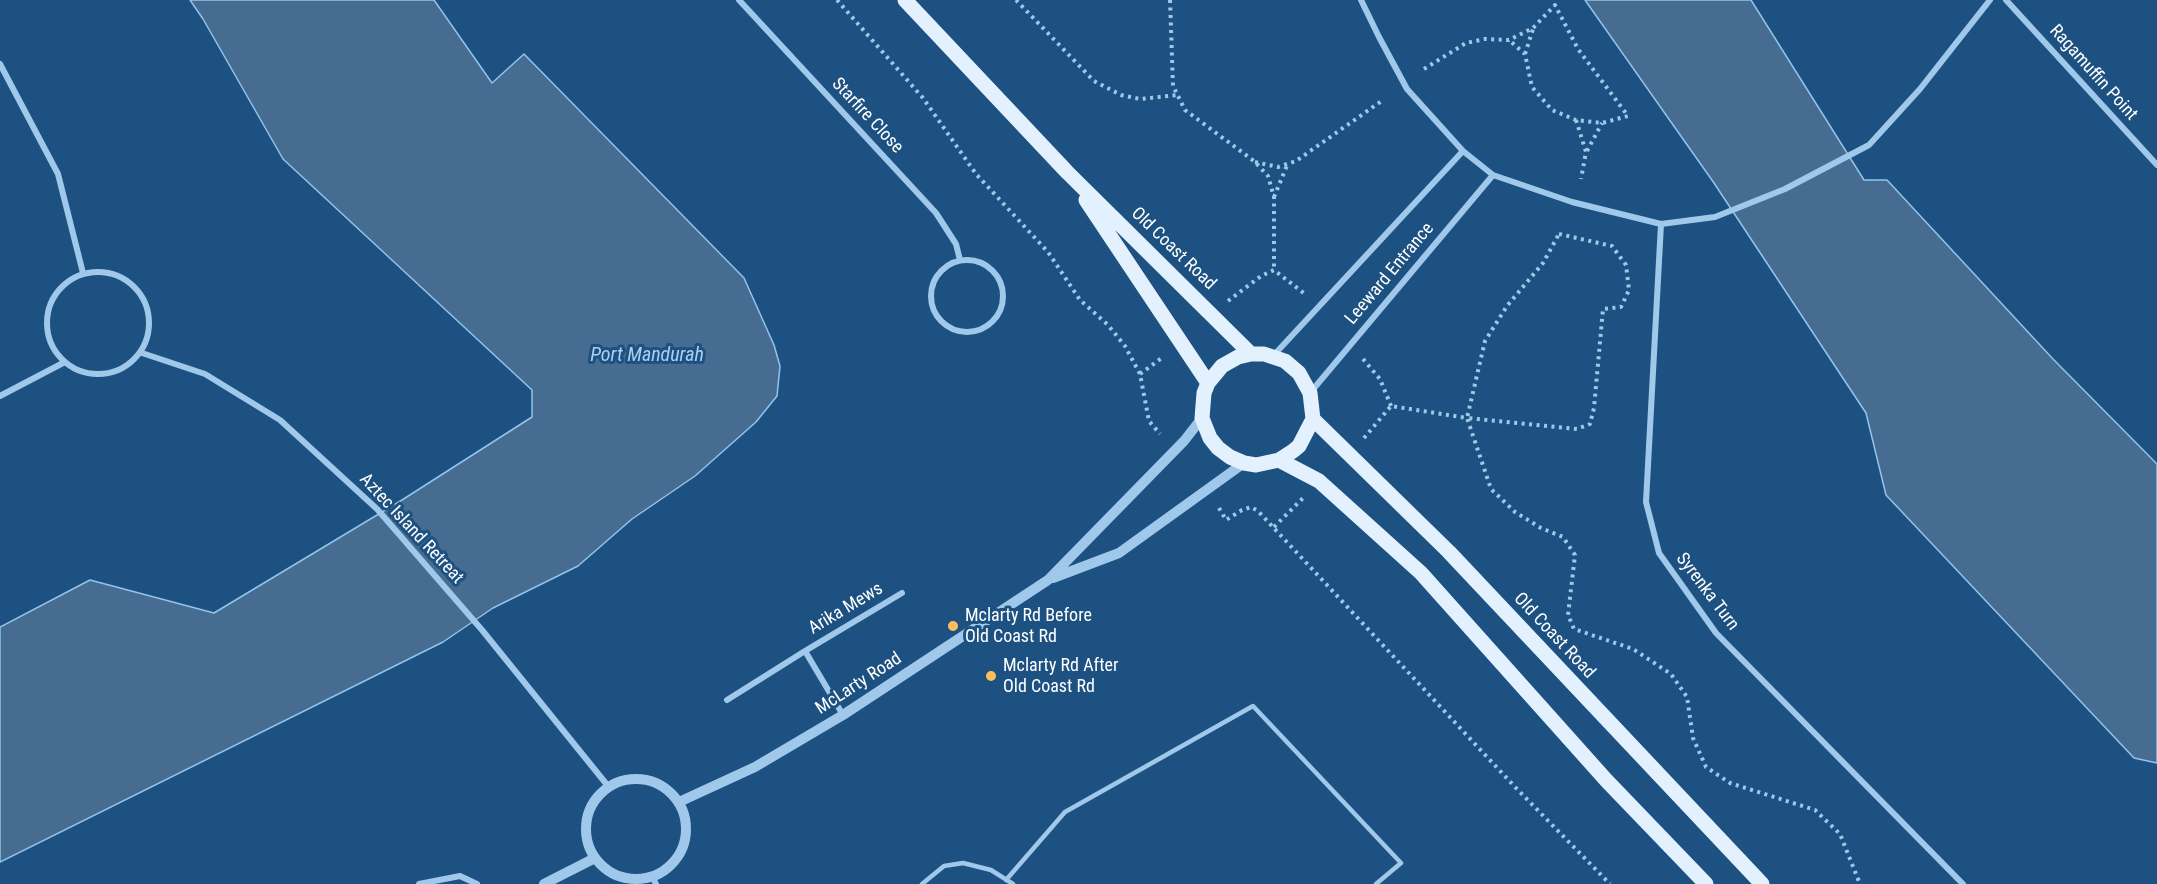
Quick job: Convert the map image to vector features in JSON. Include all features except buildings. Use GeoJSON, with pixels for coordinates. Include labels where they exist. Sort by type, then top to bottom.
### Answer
{"type":"FeatureCollection","features":[{"type":"Feature","properties":{"kind":"main road","name":"Old Coast Road"},"geometry":{"type":"LineString","coordinates":[[905,0],[1067,172],[1251,354]]}},
{"type":"Feature","properties":{"kind":"main road","name":"Old Coast Road"},"geometry":{"type":"LineString","coordinates":[[1067,172],[1208,383]]}},
{"type":"Feature","properties":{"kind":"main road"},"geometry":{"type":"LineString","coordinates":[[1251,354],[1273,356],[1284,361],[1299,373],[1310,393],[1313,419],[1299,446],[1279,460],[1256,465],[1230,457],[1218,448],[1210,438],[1202,418],[1204,393],[1208,383],[1222,366],[1238,357],[1251,354]]}},
{"type":"Feature","properties":{"kind":"main road","name":"Old Coast Road"},"geometry":{"type":"LineString","coordinates":[[1313,419],[1449,552],[1762,884]]}},
{"type":"Feature","properties":{"kind":"main road"},"geometry":{"type":"LineString","coordinates":[[1279,460],[1319,481],[1421,573],[1606,780],[1706,884]]}},
{"type":"Feature","properties":{"kind":"street","name":"Starfire Close"},"geometry":{"type":"LineString","coordinates":[[740,0],[936,213],[956,244],[960,260]]}},
{"type":"Feature","properties":{"kind":"street"},"geometry":{"type":"LineString","coordinates":[[1361,0],[1378,38],[1407,88],[1463,151],[1493,175],[1572,202],[1662,224],[1714,217],[1785,189],[1869,145],[1920,89],[1990,0]]}},
{"type":"Feature","properties":{"kind":"street","name":"Ragamuffin Point"},"geometry":{"type":"LineString","coordinates":[[2007,0],[2157,165]]}},
{"type":"Feature","properties":{"kind":"street"},"geometry":{"type":"LineString","coordinates":[[0,64],[58,174],[83,273]]}},
{"type":"Feature","properties":{"kind":"street","name":"Leeward Entrance"},"geometry":{"type":"LineString","coordinates":[[1273,356],[1463,151]]}},
{"type":"Feature","properties":{"kind":"street","name":"Leeward Entrance"},"geometry":{"type":"LineString","coordinates":[[1310,393],[1493,175]]}},
{"type":"Feature","properties":{"kind":"street","name":"Syrenka Turn"},"geometry":{"type":"LineString","coordinates":[[1662,224],[1646,501],[1659,553],[1716,633],[1963,884]]}},
{"type":"Feature","properties":{"kind":"street"},"geometry":{"type":"LineString","coordinates":[[960,260],[983,263],[993,270],[1003,291],[998,315],[980,330],[956,331],[945,326],[937,317],[932,306],[930,294],[939,272],[948,264],[960,260]]}},
{"type":"Feature","properties":{"kind":"street"},"geometry":{"type":"LineString","coordinates":[[83,273],[114,273],[134,284],[145,298],[151,326],[142,353],[115,374],[85,374],[63,363],[49,341],[47,311],[59,289],[83,273]]}},
{"type":"Feature","properties":{"kind":"street","name":"Aztec Island Retreat"},"geometry":{"type":"LineString","coordinates":[[142,353],[205,374],[280,420],[377,509],[482,630],[608,786]]}},
{"type":"Feature","properties":{"kind":"street"},"geometry":{"type":"LineString","coordinates":[[0,396],[63,363]]}},
{"type":"Feature","properties":{"kind":"street","name":"McLarty Road"},"geometry":{"type":"LineString","coordinates":[[678,802],[755,767],[843,715],[1048,580],[1184,441],[1202,418]]}},
{"type":"Feature","properties":{"kind":"street","name":"McLarty Road"},"geometry":{"type":"LineString","coordinates":[[1048,580],[1119,553],[1244,463]]}},
{"type":"Feature","properties":{"kind":"street","name":"Arika Mews"},"geometry":{"type":"LineString","coordinates":[[727,700],[902,593]]}},
{"type":"Feature","properties":{"kind":"street","name":"Arika Mews"},"geometry":{"type":"LineString","coordinates":[[805,651],[843,715]]}},
{"type":"Feature","properties":{"kind":"street"},"geometry":{"type":"LineString","coordinates":[[639,778],[654,781],[668,790],[678,802],[684,816],[686,831],[683,846],[676,859],[654,880],[620,877],[606,870],[594,858],[588,844],[585,827],[588,812],[596,798],[608,786],[622,780],[639,778]]}},
{"type":"Feature","properties":{"kind":"street"},"geometry":{"type":"LineString","coordinates":[[544,884],[594,858]]}},
{"type":"Feature","properties":{"kind":"street"},"geometry":{"type":"LineString","coordinates":[[419,884],[460,876],[477,884]]}},
{"type":"Feature","properties":{"kind":"lane"},"geometry":{"type":"LineString","coordinates":[[1006,880],[1065,812],[1253,706],[1401,864],[1376,884]]}},
{"type":"Feature","properties":{"kind":"lane"},"geometry":{"type":"LineString","coordinates":[[922,884],[944,866],[963,863],[992,870],[1013,884]]}},
{"type":"Feature","properties":{"kind":"path"},"geometry":{"type":"LineString","coordinates":[[1017,0],[1094,81],[1121,95],[1140,99],[1178,94]]}},
{"type":"Feature","properties":{"kind":"path"},"geometry":{"type":"LineString","coordinates":[[1170,0],[1173,86],[1185,110],[1254,161],[1268,176],[1274,197],[1274,270]]}},
{"type":"Feature","properties":{"kind":"path"},"geometry":{"type":"LineString","coordinates":[[1424,69],[1466,43],[1485,39],[1509,40],[1533,28],[1555,5],[1578,49],[1628,116],[1602,123],[1576,120],[1552,110],[1532,87],[1525,54],[1533,28]]}},
{"type":"Feature","properties":{"kind":"path"},"geometry":{"type":"LineString","coordinates":[[1509,40],[1525,54]]}},
{"type":"Feature","properties":{"kind":"path"},"geometry":{"type":"LineString","coordinates":[[1254,161],[1278,167],[1296,161],[1383,100]]}},
{"type":"Feature","properties":{"kind":"path"},"geometry":{"type":"LineString","coordinates":[[1576,120],[1586,152]]}},
{"type":"Feature","properties":{"kind":"path"},"geometry":{"type":"LineString","coordinates":[[1581,179],[1586,152],[1602,123]]}},
{"type":"Feature","properties":{"kind":"path"},"geometry":{"type":"LineString","coordinates":[[1274,197],[1288,163]]}},
{"type":"Feature","properties":{"kind":"path"},"geometry":{"type":"LineString","coordinates":[[1350,454],[1391,406],[1467,418],[1577,429],[1590,424],[1594,408],[1602,309],[1621,307],[1629,290],[1626,265],[1611,246],[1559,234],[1543,263],[1507,306],[1485,341],[1467,418],[1491,489],[1515,512],[1541,528],[1563,537],[1575,555],[1568,615],[1574,629],[1633,649],[1671,674],[1687,697],[1693,738],[1706,767],[1730,783],[1815,810],[1840,834],[1860,884]]}},
{"type":"Feature","properties":{"kind":"path"},"geometry":{"type":"LineString","coordinates":[[1274,526],[1319,481]]}},
{"type":"Feature","properties":{"kind":"water","name":"Port Mandurah"},"geometry":{"type":"Polygon","coordinates":[[[190,0],[434,0],[492,83],[524,54],[744,278],[774,345],[780,366],[777,396],[756,422],[695,476],[632,519],[578,566],[493,608],[443,642],[0,862],[0,627],[90,580],[214,613],[402,500],[532,417],[532,390],[283,159],[190,0]]]}},
{"type":"Feature","properties":{"kind":"water"},"geometry":{"type":"Polygon","coordinates":[[[1585,0],[1751,0],[1864,180],[1887,180],[2053,359],[2157,464],[2157,763],[2134,758],[1886,495],[1866,413],[1714,183],[1585,0]]]}},
{"type":"Feature","properties":{"kind":"place","name":"Mclarty Rd Before Old Coast Rd"},"geometry":{"type":"Point","coordinates":[953,626]}},
{"type":"Feature","properties":{"kind":"place","name":"Mclarty Rd After Old Coast Rd"},"geometry":{"type":"Point","coordinates":[991,676]}}]}
